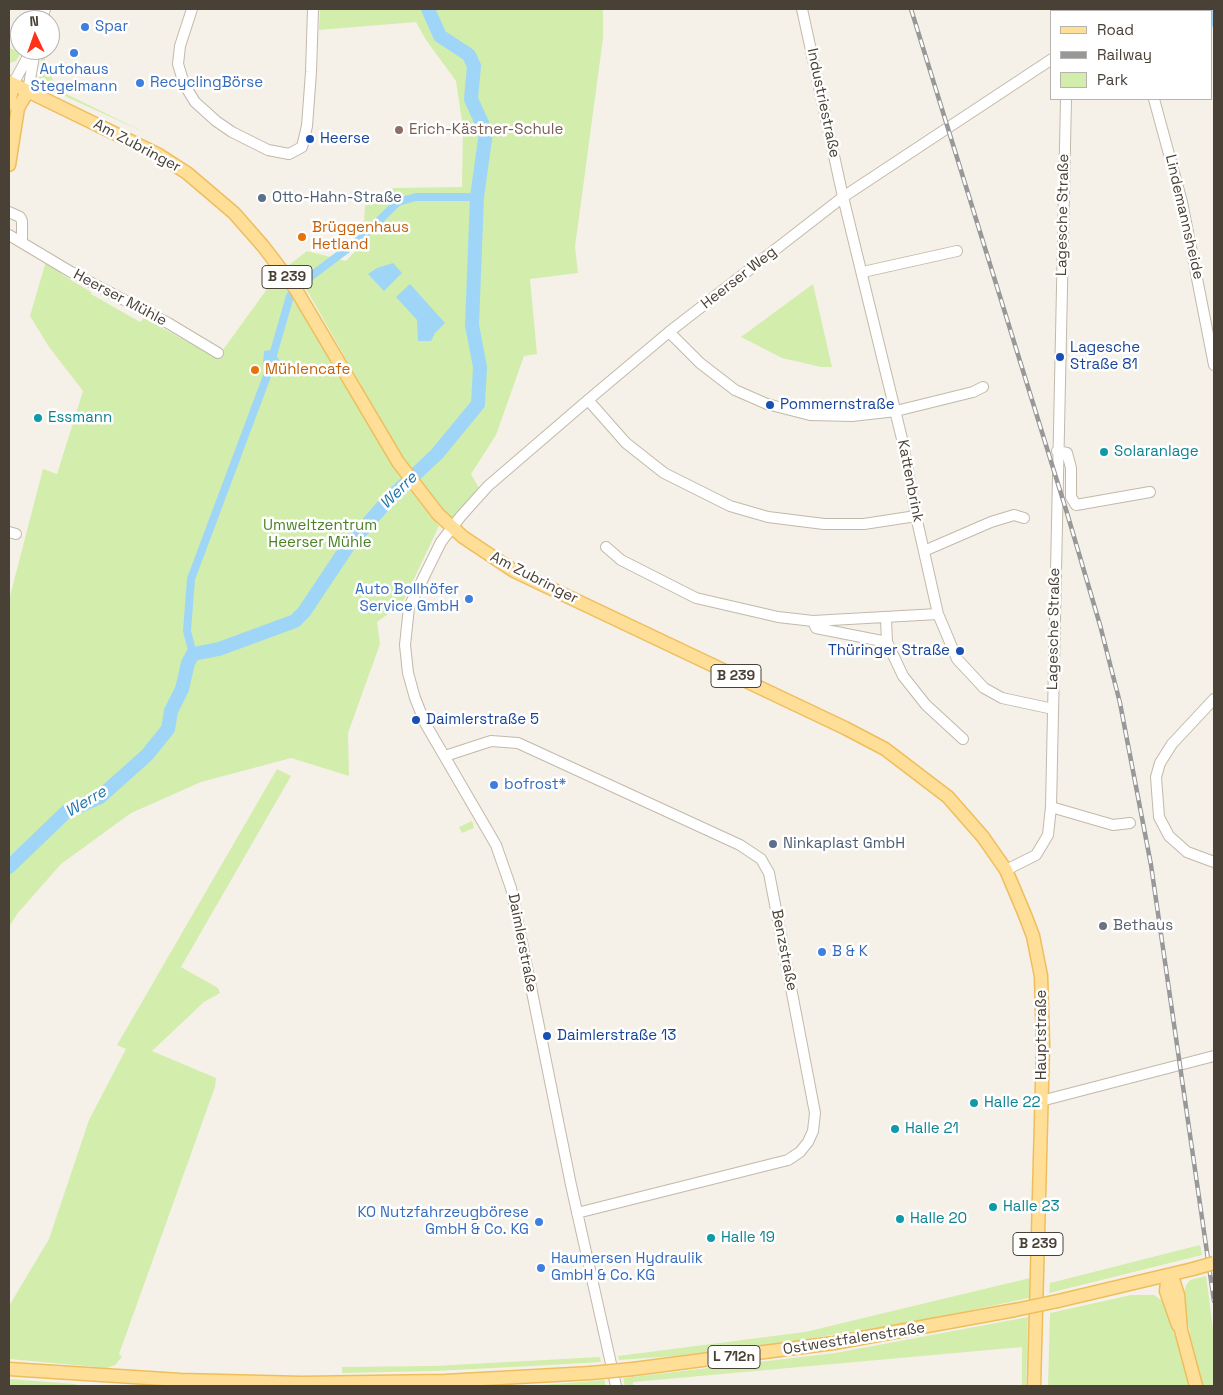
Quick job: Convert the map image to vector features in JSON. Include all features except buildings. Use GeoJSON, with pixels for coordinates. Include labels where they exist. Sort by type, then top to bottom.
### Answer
{"type":"FeatureCollection","features":[{"type":"Feature","properties":{"kind":"main road","name":"Am Zubringer"},"geometry":{"type":"LineString","coordinates":[[11,83],[159,155],[187,173],[234,213],[263,246],[295,288],[398,462],[422,496],[452,528],[482,551],[514,571],[845,728],[885,749],[948,797],[983,837],[1006,870]]}},
{"type":"Feature","properties":{"kind":"main road"},"geometry":{"type":"LineString","coordinates":[[9,104],[11,83]]}},
{"type":"Feature","properties":{"kind":"main road"},"geometry":{"type":"LineString","coordinates":[[9,165],[18,108],[28,90]]}},
{"type":"Feature","properties":{"kind":"main road","name":"Hauptstraße"},"geometry":{"type":"LineString","coordinates":[[1006,870],[1033,936],[1041,976],[1043,1012],[1034,1386]]}},
{"type":"Feature","properties":{"kind":"main road","name":"Ostwestfalenstraße"},"geometry":{"type":"LineString","coordinates":[[9,1369],[180,1380],[341,1384],[479,1380],[591,1373],[834,1344],[1058,1301],[1214,1263]]}},
{"type":"Feature","properties":{"kind":"main road"},"geometry":{"type":"LineString","coordinates":[[1173,1296],[1182,1280],[1193,1269]]}},
{"type":"Feature","properties":{"kind":"main road"},"geometry":{"type":"LineString","coordinates":[[1168,1275],[1172,1279],[1173,1296],[1196,1386]]}},
{"type":"Feature","properties":{"kind":"main road"},"geometry":{"type":"LineString","coordinates":[[1136,1283],[1173,1296]]}},
{"type":"Feature","properties":{"kind":"street"},"geometry":{"type":"LineString","coordinates":[[192,9],[180,46],[178,64],[184,84],[195,102],[216,121],[232,132],[268,150],[289,154],[302,147],[307,126],[313,9]]}},
{"type":"Feature","properties":{"kind":"street","name":"Industriestraße"},"geometry":{"type":"LineString","coordinates":[[802,9],[843,198]]}},
{"type":"Feature","properties":{"kind":"street"},"geometry":{"type":"LineString","coordinates":[[11,83],[26,60]]}},
{"type":"Feature","properties":{"kind":"street"},"geometry":{"type":"LineString","coordinates":[[28,90],[32,60]]}},
{"type":"Feature","properties":{"kind":"street","name":"Heerser Weg"},"geometry":{"type":"LineString","coordinates":[[452,528],[488,486],[669,332],[843,198],[1050,60]]}},
{"type":"Feature","properties":{"kind":"street","name":"Lagesche Straße"},"geometry":{"type":"LineString","coordinates":[[1006,870],[1036,855],[1048,835],[1051,807],[1057,451],[1066,100]]}},
{"type":"Feature","properties":{"kind":"street","name":"Lindemannsheide"},"geometry":{"type":"LineString","coordinates":[[1154,100],[1182,202],[1214,365]]}},
{"type":"Feature","properties":{"kind":"street","name":"Kattenbrink"},"geometry":{"type":"LineString","coordinates":[[843,198],[863,272],[896,411],[916,516],[938,614],[954,654],[984,688],[1002,698],[1052,710]]}},
{"type":"Feature","properties":{"kind":"street"},"geometry":{"type":"LineString","coordinates":[[9,212],[20,217],[22,221],[22,242]]}},
{"type":"Feature","properties":{"kind":"street","name":"Heerser Mühle"},"geometry":{"type":"LineString","coordinates":[[9,234],[70,272],[168,323],[218,354]]}},
{"type":"Feature","properties":{"kind":"street"},"geometry":{"type":"LineString","coordinates":[[863,272],[957,251]]}},
{"type":"Feature","properties":{"kind":"street"},"geometry":{"type":"LineString","coordinates":[[669,332],[700,363],[735,390],[767,404],[810,415],[852,416],[896,411],[973,392],[983,387]]}},
{"type":"Feature","properties":{"kind":"street"},"geometry":{"type":"LineString","coordinates":[[588,400],[626,444],[664,473],[730,506],[768,517],[824,524],[864,524],[916,516]]}},
{"type":"Feature","properties":{"kind":"street"},"geometry":{"type":"LineString","coordinates":[[1057,451],[1067,453],[1071,468],[1071,497],[1076,505],[1150,492]]}},
{"type":"Feature","properties":{"kind":"street"},"geometry":{"type":"LineString","coordinates":[[924,551],[991,522],[1014,515],[1024,518]]}},
{"type":"Feature","properties":{"kind":"street","name":"Daimlerstraße"},"geometry":{"type":"LineString","coordinates":[[452,528],[438,548],[409,607],[405,630],[406,665],[411,686],[425,723],[496,845],[511,888],[577,1213],[616,1386]]}},
{"type":"Feature","properties":{"kind":"street"},"geometry":{"type":"LineString","coordinates":[[606,547],[621,560],[696,598],[778,617],[813,621],[886,619],[938,614]]}},
{"type":"Feature","properties":{"kind":"street"},"geometry":{"type":"LineString","coordinates":[[886,619],[887,642],[903,676],[926,705],[963,739]]}},
{"type":"Feature","properties":{"kind":"street"},"geometry":{"type":"LineString","coordinates":[[813,621],[816,628],[887,642]]}},
{"type":"Feature","properties":{"kind":"street"},"geometry":{"type":"LineString","coordinates":[[1214,699],[1172,744],[1160,764],[1156,776],[1159,817],[1168,836],[1187,852],[1214,862]]}},
{"type":"Feature","properties":{"kind":"street","name":"Benzstraße"},"geometry":{"type":"LineString","coordinates":[[445,756],[491,741],[518,743],[740,845],[761,860],[769,873],[816,1113],[813,1131],[808,1142],[800,1152],[788,1160],[577,1213]]}},
{"type":"Feature","properties":{"kind":"street"},"geometry":{"type":"LineString","coordinates":[[1051,807],[1113,825],[1130,823]]}},
{"type":"Feature","properties":{"kind":"street"},"geometry":{"type":"LineString","coordinates":[[1041,1101],[1214,1056]]}},
{"type":"Feature","properties":{"kind":"green space"},"geometry":{"type":"Polygon","coordinates":[[[320,9],[603,9],[603,38],[575,247],[578,273],[530,279],[537,354],[524,356],[496,435],[471,474],[479,488],[451,521],[399,452],[309,294],[289,265],[307,251],[346,261],[363,243],[365,206],[394,188],[462,187],[463,128],[456,81],[426,40],[416,22],[319,30],[320,9]]]}},
{"type":"Feature","properties":{"kind":"green space"},"geometry":{"type":"Polygon","coordinates":[[[9,48],[10,60],[17,60],[9,63],[9,48]]]}},
{"type":"Feature","properties":{"kind":"green space"},"geometry":{"type":"Polygon","coordinates":[[[41,60],[45,60],[50,75],[60,91],[148,134],[45,87],[39,77],[41,60]]]}},
{"type":"Feature","properties":{"kind":"green space","name":"Umweltzentrum Heerser Mühle"},"geometry":{"type":"Polygon","coordinates":[[[46,261],[61,270],[61,274],[91,292],[91,294],[140,322],[144,318],[217,358],[278,274],[439,526],[402,604],[377,622],[380,644],[348,733],[349,776],[291,758],[201,782],[131,813],[61,864],[17,914],[9,927],[9,600],[43,469],[57,474],[83,391],[49,347],[30,316],[46,261]]]}},
{"type":"Feature","properties":{"kind":"green space"},"geometry":{"type":"Polygon","coordinates":[[[813,284],[832,367],[821,367],[782,358],[741,337],[813,284]]]}},
{"type":"Feature","properties":{"kind":"green space"},"geometry":{"type":"Polygon","coordinates":[[[277,769],[291,776],[181,967],[218,988],[220,993],[204,1002],[152,1051],[216,1078],[215,1087],[119,1354],[122,1357],[115,1365],[107,1368],[9,1359],[9,1306],[49,1239],[89,1120],[126,1049],[117,1045],[277,769]]]}},
{"type":"Feature","properties":{"kind":"green space"},"geometry":{"type":"Polygon","coordinates":[[[472,821],[474,828],[462,833],[459,827],[472,821]]]}},
{"type":"Feature","properties":{"kind":"green space"},"geometry":{"type":"Polygon","coordinates":[[[1200,1245],[1202,1255],[1049,1293],[1050,1283],[1200,1245]]]}},
{"type":"Feature","properties":{"kind":"green space"},"geometry":{"type":"Polygon","coordinates":[[[1206,1276],[1214,1336],[1214,1386],[1048,1386],[1050,1313],[1131,1295],[1154,1295],[1164,1302],[1175,1336],[1190,1332],[1182,1299],[1186,1285],[1190,1280],[1206,1276]]]}},
{"type":"Feature","properties":{"kind":"green space"},"geometry":{"type":"Polygon","coordinates":[[[1030,1278],[1029,1298],[930,1319],[776,1344],[675,1356],[619,1360],[618,1356],[805,1332],[1030,1278]]]}},
{"type":"Feature","properties":{"kind":"green space"},"geometry":{"type":"Polygon","coordinates":[[[1028,1317],[1026,1386],[1022,1386],[1022,1347],[633,1382],[633,1386],[625,1386],[623,1378],[835,1353],[1028,1317]]]}},
{"type":"Feature","properties":{"kind":"green space"},"geometry":{"type":"Polygon","coordinates":[[[600,1357],[601,1362],[434,1371],[342,1373],[342,1367],[434,1366],[600,1357]]]}},
{"type":"Feature","properties":{"kind":"green space"},"geometry":{"type":"Polygon","coordinates":[[[9,1379],[75,1384],[79,1386],[9,1386],[9,1379]]]}},
{"type":"Feature","properties":{"kind":"green space"},"geometry":{"type":"Polygon","coordinates":[[[605,1380],[605,1386],[530,1386],[593,1381],[605,1380]]]}},
{"type":"Feature","properties":{"kind":"water"},"geometry":{"type":"Polygon","coordinates":[[[393,263],[402,273],[384,291],[368,274],[377,268],[393,263]]]}},
{"type":"Feature","properties":{"kind":"water"},"geometry":{"type":"Polygon","coordinates":[[[410,284],[445,323],[435,333],[431,341],[418,341],[417,320],[396,297],[410,284]]]}},
{"type":"Feature","properties":{"kind":"water"},"geometry":{"type":"Polygon","coordinates":[[[270,350],[279,359],[279,368],[272,369],[269,379],[264,378],[268,367],[263,364],[264,351],[270,350]]]}},
{"type":"Feature","properties":{"kind":"waterway","name":"Werre"},"geometry":{"type":"LineString","coordinates":[[9,867],[66,812],[100,797],[147,755],[168,729],[171,711],[182,689],[188,663],[193,654],[219,649],[295,621],[304,612],[348,546],[391,497],[437,454],[478,404],[480,367],[472,325],[477,197],[486,132],[471,99],[474,66],[469,55],[440,36],[428,9]]}},
{"type":"Feature","properties":{"kind":"waterway"},"geometry":{"type":"LineString","coordinates":[[302,283],[359,240],[398,202],[416,197],[477,197]]}},
{"type":"Feature","properties":{"kind":"waterway"},"geometry":{"type":"LineString","coordinates":[[193,654],[187,631],[191,579],[267,376],[290,296]]}},
{"type":"Feature","properties":{"kind":"railway"},"geometry":{"type":"LineString","coordinates":[[911,9],[1067,513],[1100,625],[1120,703],[1151,865],[1214,1301]]}},
{"type":"Feature","properties":{"kind":"place","name":"Spar"},"geometry":{"type":"Point","coordinates":[85,27]}},
{"type":"Feature","properties":{"kind":"place","name":"Autohaus Stegelmann"},"geometry":{"type":"Point","coordinates":[74,53]}},
{"type":"Feature","properties":{"kind":"place","name":"RecyclingBörse"},"geometry":{"type":"Point","coordinates":[140,83]}},
{"type":"Feature","properties":{"kind":"place","name":"Erich-Kästner-Schule"},"geometry":{"type":"Point","coordinates":[399,130]}},
{"type":"Feature","properties":{"kind":"place","name":"Heerse"},"geometry":{"type":"Point","coordinates":[310,139]}},
{"type":"Feature","properties":{"kind":"place","name":"Otto-Hahn-Straße"},"geometry":{"type":"Point","coordinates":[262,198]}},
{"type":"Feature","properties":{"kind":"place","name":"Brüggenhaus Hetland"},"geometry":{"type":"Point","coordinates":[302,237]}},
{"type":"Feature","properties":{"kind":"place","name":"Lagesche Straße 81"},"geometry":{"type":"Point","coordinates":[1060,357]}},
{"type":"Feature","properties":{"kind":"place","name":"Mühlencafe"},"geometry":{"type":"Point","coordinates":[255,370]}},
{"type":"Feature","properties":{"kind":"place","name":"Pommernstraße"},"geometry":{"type":"Point","coordinates":[770,405]}},
{"type":"Feature","properties":{"kind":"place","name":"Essmann"},"geometry":{"type":"Point","coordinates":[38,418]}},
{"type":"Feature","properties":{"kind":"place","name":"Solaranlage"},"geometry":{"type":"Point","coordinates":[1104,452]}},
{"type":"Feature","properties":{"kind":"place","name":"Auto Bollhöfer Service GmbH"},"geometry":{"type":"Point","coordinates":[469,599]}},
{"type":"Feature","properties":{"kind":"place","name":"Thüringer Straße"},"geometry":{"type":"Point","coordinates":[960,651]}},
{"type":"Feature","properties":{"kind":"place","name":"Daimlerstraße 5"},"geometry":{"type":"Point","coordinates":[416,720]}},
{"type":"Feature","properties":{"kind":"place","name":"bofrost*"},"geometry":{"type":"Point","coordinates":[494,785]}},
{"type":"Feature","properties":{"kind":"place","name":"Ninkaplast GmbH"},"geometry":{"type":"Point","coordinates":[773,844]}},
{"type":"Feature","properties":{"kind":"place","name":"Bethaus"},"geometry":{"type":"Point","coordinates":[1103,926]}},
{"type":"Feature","properties":{"kind":"place","name":"B & K"},"geometry":{"type":"Point","coordinates":[822,952]}},
{"type":"Feature","properties":{"kind":"place","name":"Daimlerstraße 13"},"geometry":{"type":"Point","coordinates":[547,1036]}},
{"type":"Feature","properties":{"kind":"place","name":"Halle 22"},"geometry":{"type":"Point","coordinates":[974,1103]}},
{"type":"Feature","properties":{"kind":"place","name":"Halle 21"},"geometry":{"type":"Point","coordinates":[895,1129]}},
{"type":"Feature","properties":{"kind":"place","name":"Halle 23"},"geometry":{"type":"Point","coordinates":[993,1207]}},
{"type":"Feature","properties":{"kind":"place","name":"Halle 20"},"geometry":{"type":"Point","coordinates":[900,1219]}},
{"type":"Feature","properties":{"kind":"place","name":"KO Nutzfahrzeugbörese GmbH & Co. KG"},"geometry":{"type":"Point","coordinates":[539,1222]}},
{"type":"Feature","properties":{"kind":"place","name":"Halle 19"},"geometry":{"type":"Point","coordinates":[711,1238]}},
{"type":"Feature","properties":{"kind":"place","name":"Haumersen Hydraulik GmbH & Co. KG"},"geometry":{"type":"Point","coordinates":[541,1268]}}]}
